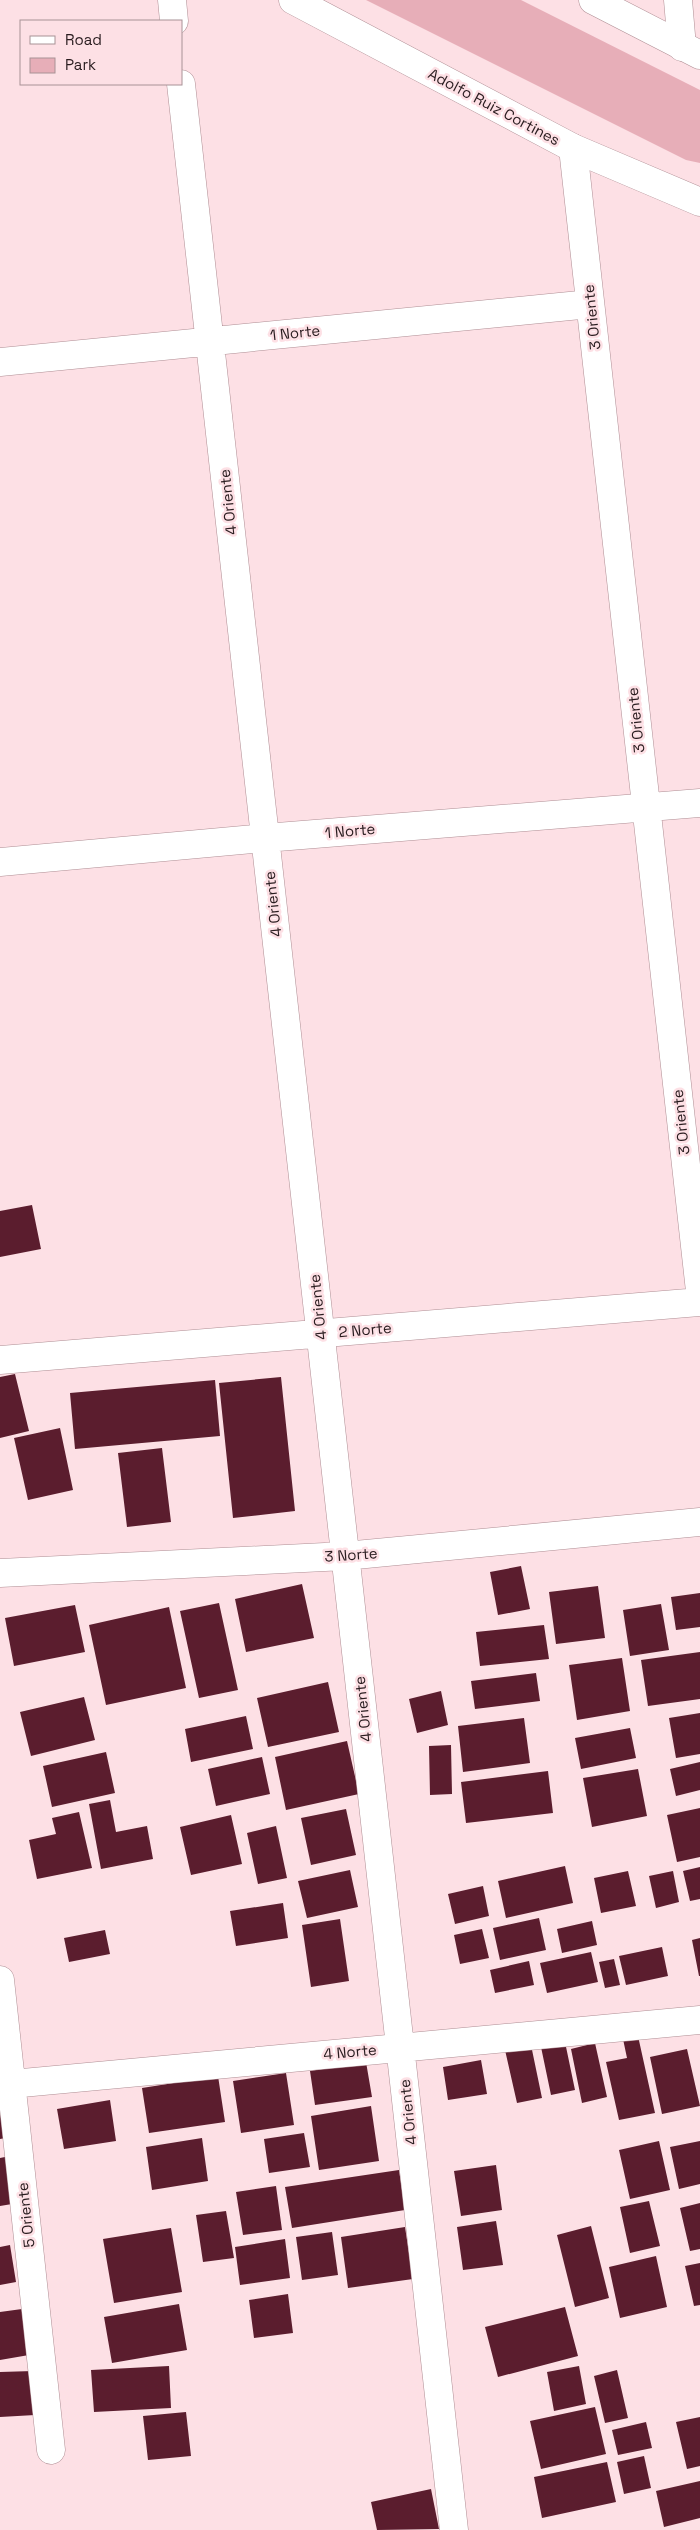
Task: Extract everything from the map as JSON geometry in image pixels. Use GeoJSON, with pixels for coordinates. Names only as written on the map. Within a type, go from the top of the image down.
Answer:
{"type":"FeatureCollection","features":[{"type":"Feature","properties":{"kind":"street"},"geometry":{"type":"LineString","coordinates":[[172,0],[174,20]]}},
{"type":"Feature","properties":{"kind":"street","name":"Adolfo Ruiz Cortines"},"geometry":{"type":"LineString","coordinates":[[293,0],[573,148],[700,202]]}},
{"type":"Feature","properties":{"kind":"street"},"geometry":{"type":"LineString","coordinates":[[593,0],[691,51]]}},
{"type":"Feature","properties":{"kind":"street"},"geometry":{"type":"LineString","coordinates":[[678,0],[691,51]]}},
{"type":"Feature","properties":{"kind":"street","name":"4 Oriente"},"geometry":{"type":"LineString","coordinates":[[181,85],[454,2530]]}},
{"type":"Feature","properties":{"kind":"street","name":"3 Oriente"},"geometry":{"type":"LineString","coordinates":[[573,148],[700,1290]]}},
{"type":"Feature","properties":{"kind":"street","name":"1 Norte"},"geometry":{"type":"LineString","coordinates":[[0,362],[590,304]]}},
{"type":"Feature","properties":{"kind":"street","name":"1 Norte"},"geometry":{"type":"LineString","coordinates":[[0,862],[266,838],[700,804]]}},
{"type":"Feature","properties":{"kind":"street","name":"2 Norte"},"geometry":{"type":"LineString","coordinates":[[0,1360],[700,1302]]}},
{"type":"Feature","properties":{"kind":"street","name":"3 Norte"},"geometry":{"type":"LineString","coordinates":[[0,1573],[346,1556],[700,1522]]}},
{"type":"Feature","properties":{"kind":"street","name":"5 Oriente"},"geometry":{"type":"LineString","coordinates":[[0,1980],[6,2084],[52,2450]]}},
{"type":"Feature","properties":{"kind":"street","name":"4 Norte"},"geometry":{"type":"LineString","coordinates":[[6,2084],[700,2020]]}},
{"type":"Feature","properties":{"kind":"green space"},"geometry":{"type":"Polygon","coordinates":[[[366,0],[521,0],[700,90],[700,163],[686,160],[366,0]]]}},
{"type":"Feature","properties":{"kind":"building"},"geometry":{"type":"Polygon","coordinates":[[[32,1205],[41,1249],[0,1257],[0,1211],[32,1205]]]}},
{"type":"Feature","properties":{"kind":"building"},"geometry":{"type":"Polygon","coordinates":[[[15,1374],[29,1431],[0,1438],[0,1377],[15,1374]]]}},
{"type":"Feature","properties":{"kind":"building"},"geometry":{"type":"Polygon","coordinates":[[[281,1377],[295,1511],[233,1518],[219,1383],[281,1377]]]}},
{"type":"Feature","properties":{"kind":"building"},"geometry":{"type":"Polygon","coordinates":[[[215,1380],[220,1436],[75,1449],[70,1393],[215,1380]]]}},
{"type":"Feature","properties":{"kind":"building"},"geometry":{"type":"Polygon","coordinates":[[[60,1428],[73,1490],[28,1500],[14,1438],[60,1428]]]}},
{"type":"Feature","properties":{"kind":"building"},"geometry":{"type":"Polygon","coordinates":[[[162,1448],[171,1522],[127,1527],[118,1453],[162,1448]]]}},
{"type":"Feature","properties":{"kind":"building"},"geometry":{"type":"Polygon","coordinates":[[[521,1566],[530,1609],[498,1615],[490,1572],[521,1566]]]}},
{"type":"Feature","properties":{"kind":"building"},"geometry":{"type":"Polygon","coordinates":[[[302,1584],[314,1638],[246,1652],[235,1599],[302,1584]]]}},
{"type":"Feature","properties":{"kind":"building"},"geometry":{"type":"Polygon","coordinates":[[[598,1586],[605,1638],[556,1644],[549,1592],[598,1586]]]}},
{"type":"Feature","properties":{"kind":"building"},"geometry":{"type":"Polygon","coordinates":[[[700,1593],[700,1627],[676,1630],[671,1597],[700,1593]]]}},
{"type":"Feature","properties":{"kind":"building"},"geometry":{"type":"Polygon","coordinates":[[[219,1603],[238,1690],[199,1698],[180,1611],[219,1603]]]}},
{"type":"Feature","properties":{"kind":"building"},"geometry":{"type":"Polygon","coordinates":[[[661,1604],[669,1650],[630,1656],[623,1610],[661,1604]]]}},
{"type":"Feature","properties":{"kind":"building"},"geometry":{"type":"Polygon","coordinates":[[[75,1605],[85,1652],[14,1666],[5,1618],[75,1605]]]}},
{"type":"Feature","properties":{"kind":"building"},"geometry":{"type":"Polygon","coordinates":[[[169,1607],[186,1688],[106,1705],[89,1625],[169,1607]]]}},
{"type":"Feature","properties":{"kind":"building"},"geometry":{"type":"Polygon","coordinates":[[[544,1625],[549,1659],[480,1666],[476,1632],[544,1625]]]}},
{"type":"Feature","properties":{"kind":"building"},"geometry":{"type":"Polygon","coordinates":[[[700,1652],[700,1699],[648,1706],[641,1660],[700,1652]]]}},
{"type":"Feature","properties":{"kind":"building"},"geometry":{"type":"Polygon","coordinates":[[[622,1658],[630,1711],[577,1720],[569,1665],[622,1658]]]}},
{"type":"Feature","properties":{"kind":"building"},"geometry":{"type":"Polygon","coordinates":[[[536,1673],[540,1701],[475,1709],[471,1681],[536,1673]]]}},
{"type":"Feature","properties":{"kind":"building"},"geometry":{"type":"Polygon","coordinates":[[[328,1682],[339,1732],[268,1747],[257,1698],[328,1682]]]}},
{"type":"Feature","properties":{"kind":"building"},"geometry":{"type":"Polygon","coordinates":[[[441,1691],[448,1725],[417,1733],[409,1699],[441,1691]]]}},
{"type":"Feature","properties":{"kind":"building"},"geometry":{"type":"Polygon","coordinates":[[[84,1697],[95,1740],[31,1756],[20,1712],[84,1697]]]}},
{"type":"Feature","properties":{"kind":"building"},"geometry":{"type":"Polygon","coordinates":[[[700,1713],[700,1754],[676,1758],[669,1718],[700,1713]]]}},
{"type":"Feature","properties":{"kind":"building"},"geometry":{"type":"Polygon","coordinates":[[[246,1716],[253,1749],[191,1762],[185,1729],[246,1716]]]}},
{"type":"Feature","properties":{"kind":"building"},"geometry":{"type":"Polygon","coordinates":[[[524,1718],[530,1763],[463,1772],[458,1726],[524,1718]]]}},
{"type":"Feature","properties":{"kind":"building"},"geometry":{"type":"Polygon","coordinates":[[[630,1728],[636,1758],[581,1769],[575,1738],[630,1728]]]}},
{"type":"Feature","properties":{"kind":"building"},"geometry":{"type":"Polygon","coordinates":[[[347,1741],[359,1794],[286,1810],[275,1757],[347,1741]]]}},
{"type":"Feature","properties":{"kind":"building"},"geometry":{"type":"Polygon","coordinates":[[[451,1745],[452,1794],[430,1795],[429,1746],[451,1745]]]}},
{"type":"Feature","properties":{"kind":"building"},"geometry":{"type":"Polygon","coordinates":[[[106,1752],[115,1793],[52,1807],[43,1766],[106,1752]]]}},
{"type":"Feature","properties":{"kind":"building"},"geometry":{"type":"Polygon","coordinates":[[[262,1757],[270,1794],[216,1806],[208,1769],[262,1757]]]}},
{"type":"Feature","properties":{"kind":"building"},"geometry":{"type":"Polygon","coordinates":[[[700,1762],[700,1790],[676,1796],[670,1769],[700,1762]]]}},
{"type":"Feature","properties":{"kind":"building"},"geometry":{"type":"Polygon","coordinates":[[[638,1769],[647,1816],[592,1827],[583,1778],[638,1769]]]}},
{"type":"Feature","properties":{"kind":"building"},"geometry":{"type":"Polygon","coordinates":[[[548,1771],[553,1813],[466,1823],[461,1782],[548,1771]]]}},
{"type":"Feature","properties":{"kind":"building"},"geometry":{"type":"Polygon","coordinates":[[[110,1800],[116,1832],[147,1826],[153,1859],[101,1869],[89,1804],[110,1800]]]}},
{"type":"Feature","properties":{"kind":"building"},"geometry":{"type":"Polygon","coordinates":[[[700,1808],[700,1857],[677,1862],[667,1815],[700,1808]]]}},
{"type":"Feature","properties":{"kind":"building"},"geometry":{"type":"Polygon","coordinates":[[[346,1809],[356,1855],[311,1865],[301,1818],[346,1809]]]}},
{"type":"Feature","properties":{"kind":"building"},"geometry":{"type":"Polygon","coordinates":[[[79,1812],[92,1868],[37,1879],[29,1840],[56,1834],[52,1818],[79,1812]]]}},
{"type":"Feature","properties":{"kind":"building"},"geometry":{"type":"Polygon","coordinates":[[[231,1815],[242,1864],[191,1875],[180,1827],[231,1815]]]}},
{"type":"Feature","properties":{"kind":"building"},"geometry":{"type":"Polygon","coordinates":[[[276,1826],[287,1878],[258,1884],[247,1833],[276,1826]]]}},
{"type":"Feature","properties":{"kind":"building"},"geometry":{"type":"Polygon","coordinates":[[[565,1866],[573,1903],[506,1918],[498,1881],[565,1866]]]}},
{"type":"Feature","properties":{"kind":"building"},"geometry":{"type":"Polygon","coordinates":[[[700,1867],[700,1899],[690,1901],[683,1871],[700,1867]]]}},
{"type":"Feature","properties":{"kind":"building"},"geometry":{"type":"Polygon","coordinates":[[[350,1870],[358,1907],[307,1918],[298,1881],[350,1870]]]}},
{"type":"Feature","properties":{"kind":"building"},"geometry":{"type":"Polygon","coordinates":[[[628,1871],[636,1906],[601,1913],[594,1878],[628,1871]]]}},
{"type":"Feature","properties":{"kind":"building"},"geometry":{"type":"Polygon","coordinates":[[[673,1871],[679,1902],[656,1908],[649,1876],[673,1871]]]}},
{"type":"Feature","properties":{"kind":"building"},"geometry":{"type":"Polygon","coordinates":[[[483,1886],[489,1916],[455,1924],[448,1894],[483,1886]]]}},
{"type":"Feature","properties":{"kind":"building"},"geometry":{"type":"Polygon","coordinates":[[[283,1903],[288,1938],[236,1946],[230,1911],[283,1903]]]}},
{"type":"Feature","properties":{"kind":"building"},"geometry":{"type":"Polygon","coordinates":[[[539,1918],[546,1950],[500,1960],[493,1928],[539,1918]]]}},
{"type":"Feature","properties":{"kind":"building"},"geometry":{"type":"Polygon","coordinates":[[[340,1919],[349,1981],[311,1987],[302,1925],[340,1919]]]}},
{"type":"Feature","properties":{"kind":"building"},"geometry":{"type":"Polygon","coordinates":[[[592,1921],[597,1945],[562,1953],[557,1929],[592,1921]]]}},
{"type":"Feature","properties":{"kind":"building"},"geometry":{"type":"Polygon","coordinates":[[[482,1929],[489,1958],[460,1964],[454,1935],[482,1929]]]}},
{"type":"Feature","properties":{"kind":"building"},"geometry":{"type":"Polygon","coordinates":[[[105,1930],[110,1954],[69,1962],[64,1938],[105,1930]]]}},
{"type":"Feature","properties":{"kind":"building"},"geometry":{"type":"Polygon","coordinates":[[[700,1938],[700,1976],[699,1976],[692,1940],[700,1938]]]}},
{"type":"Feature","properties":{"kind":"building"},"geometry":{"type":"Polygon","coordinates":[[[662,1947],[668,1976],[626,1985],[619,1956],[662,1947]]]}},
{"type":"Feature","properties":{"kind":"building"},"geometry":{"type":"Polygon","coordinates":[[[591,1952],[598,1982],[547,1993],[540,1963],[591,1952]]]}},
{"type":"Feature","properties":{"kind":"building"},"geometry":{"type":"Polygon","coordinates":[[[614,1959],[620,1985],[605,1988],[599,1962],[614,1959]]]}},
{"type":"Feature","properties":{"kind":"building"},"geometry":{"type":"Polygon","coordinates":[[[529,1961],[534,1985],[495,1993],[490,1970],[529,1961]]]}},
{"type":"Feature","properties":{"kind":"building"},"geometry":{"type":"Polygon","coordinates":[[[638,2036],[655,2113],[619,2120],[606,2062],[627,2058],[623,2039],[638,2036]]]}},
{"type":"Feature","properties":{"kind":"building"},"geometry":{"type":"Polygon","coordinates":[[[565,2042],[575,2090],[551,2095],[541,2047],[565,2042]]]}},
{"type":"Feature","properties":{"kind":"building"},"geometry":{"type":"Polygon","coordinates":[[[595,2043],[607,2097],[582,2103],[571,2049],[595,2043]]]}},
{"type":"Feature","properties":{"kind":"building"},"geometry":{"type":"Polygon","coordinates":[[[531,2045],[542,2098],[517,2103],[505,2050],[531,2045]]]}},
{"type":"Feature","properties":{"kind":"building"},"geometry":{"type":"Polygon","coordinates":[[[687,2049],[700,2106],[662,2114],[650,2057],[687,2049]]]}},
{"type":"Feature","properties":{"kind":"building"},"geometry":{"type":"Polygon","coordinates":[[[481,2060],[487,2094],[448,2100],[443,2067],[481,2060]]]}},
{"type":"Feature","properties":{"kind":"building"},"geometry":{"type":"Polygon","coordinates":[[[366,2062],[372,2097],[315,2105],[310,2071],[366,2062]]]}},
{"type":"Feature","properties":{"kind":"building"},"geometry":{"type":"Polygon","coordinates":[[[286,2073],[294,2125],[241,2133],[233,2081],[286,2073]]]}},
{"type":"Feature","properties":{"kind":"building"},"geometry":{"type":"Polygon","coordinates":[[[218,2076],[225,2122],[149,2133],[142,2088],[218,2076]]]}},
{"type":"Feature","properties":{"kind":"building"},"geometry":{"type":"Polygon","coordinates":[[[0,2098],[11,2137],[0,2139],[0,2098]]]}},
{"type":"Feature","properties":{"kind":"building"},"geometry":{"type":"Polygon","coordinates":[[[110,2100],[116,2141],[64,2149],[57,2109],[110,2100]]]}},
{"type":"Feature","properties":{"kind":"building"},"geometry":{"type":"Polygon","coordinates":[[[371,2106],[379,2161],[319,2170],[311,2116],[371,2106]]]}},
{"type":"Feature","properties":{"kind":"building"},"geometry":{"type":"Polygon","coordinates":[[[304,2133],[310,2167],[269,2173],[264,2139],[304,2133]]]}},
{"type":"Feature","properties":{"kind":"building"},"geometry":{"type":"Polygon","coordinates":[[[202,2138],[208,2181],[152,2190],[146,2147],[202,2138]]]}},
{"type":"Feature","properties":{"kind":"building"},"geometry":{"type":"Polygon","coordinates":[[[659,2141],[670,2190],[630,2199],[619,2150],[659,2141]]]}},
{"type":"Feature","properties":{"kind":"building"},"geometry":{"type":"Polygon","coordinates":[[[700,2141],[700,2184],[679,2189],[670,2147],[700,2141]]]}},
{"type":"Feature","properties":{"kind":"building"},"geometry":{"type":"Polygon","coordinates":[[[10,2156],[18,2203],[0,2206],[0,2158],[10,2156]]]}},
{"type":"Feature","properties":{"kind":"building"},"geometry":{"type":"Polygon","coordinates":[[[496,2165],[502,2210],[461,2216],[454,2171],[496,2165]]]}},
{"type":"Feature","properties":{"kind":"building"},"geometry":{"type":"Polygon","coordinates":[[[399,2170],[405,2210],[292,2228],[285,2187],[399,2170]]]}},
{"type":"Feature","properties":{"kind":"building"},"geometry":{"type":"Polygon","coordinates":[[[276,2186],[282,2230],[243,2235],[236,2192],[276,2186]]]}},
{"type":"Feature","properties":{"kind":"building"},"geometry":{"type":"Polygon","coordinates":[[[649,2201],[660,2246],[630,2253],[620,2207],[649,2201]]]}},
{"type":"Feature","properties":{"kind":"building"},"geometry":{"type":"Polygon","coordinates":[[[700,2203],[700,2249],[690,2251],[680,2208],[700,2203]]]}},
{"type":"Feature","properties":{"kind":"building"},"geometry":{"type":"Polygon","coordinates":[[[226,2211],[234,2258],[203,2262],[196,2215],[226,2211]]]}},
{"type":"Feature","properties":{"kind":"building"},"geometry":{"type":"Polygon","coordinates":[[[496,2221],[503,2265],[463,2270],[457,2227],[496,2221]]]}},
{"type":"Feature","properties":{"kind":"building"},"geometry":{"type":"Polygon","coordinates":[[[591,2226],[609,2298],[575,2307],[557,2235],[591,2226]]]}},
{"type":"Feature","properties":{"kind":"building"},"geometry":{"type":"Polygon","coordinates":[[[405,2227],[413,2279],[348,2288],[341,2237],[405,2227]]]}},
{"type":"Feature","properties":{"kind":"building"},"geometry":{"type":"Polygon","coordinates":[[[171,2228],[182,2292],[114,2303],[103,2239],[171,2228]]]}},
{"type":"Feature","properties":{"kind":"building"},"geometry":{"type":"Polygon","coordinates":[[[332,2232],[338,2275],[302,2280],[296,2237],[332,2232]]]}},
{"type":"Feature","properties":{"kind":"building"},"geometry":{"type":"Polygon","coordinates":[[[285,2239],[290,2278],[240,2285],[235,2247],[285,2239]]]}},
{"type":"Feature","properties":{"kind":"building"},"geometry":{"type":"Polygon","coordinates":[[[10,2245],[16,2282],[0,2285],[0,2247],[10,2245]]]}},
{"type":"Feature","properties":{"kind":"building"},"geometry":{"type":"Polygon","coordinates":[[[656,2256],[667,2307],[620,2318],[609,2267],[656,2256]]]}},
{"type":"Feature","properties":{"kind":"building"},"geometry":{"type":"Polygon","coordinates":[[[700,2263],[700,2305],[694,2306],[685,2266],[700,2263]]]}},
{"type":"Feature","properties":{"kind":"building"},"geometry":{"type":"Polygon","coordinates":[[[288,2294],[293,2333],[254,2338],[249,2300],[288,2294]]]}},
{"type":"Feature","properties":{"kind":"building"},"geometry":{"type":"Polygon","coordinates":[[[179,2304],[187,2350],[112,2363],[104,2317],[179,2304]]]}},
{"type":"Feature","properties":{"kind":"building"},"geometry":{"type":"Polygon","coordinates":[[[565,2307],[578,2356],[498,2377],[485,2327],[565,2307]]]}},
{"type":"Feature","properties":{"kind":"building"},"geometry":{"type":"Polygon","coordinates":[[[22,2309],[29,2355],[0,2360],[0,2312],[22,2309]]]}},
{"type":"Feature","properties":{"kind":"building"},"geometry":{"type":"Polygon","coordinates":[[[169,2366],[171,2408],[94,2412],[91,2370],[169,2366]]]}},
{"type":"Feature","properties":{"kind":"building"},"geometry":{"type":"Polygon","coordinates":[[[579,2366],[586,2404],[554,2411],[547,2372],[579,2366]]]}},
{"type":"Feature","properties":{"kind":"building"},"geometry":{"type":"Polygon","coordinates":[[[617,2370],[628,2418],[605,2423],[594,2376],[617,2370]]]}},
{"type":"Feature","properties":{"kind":"building"},"geometry":{"type":"Polygon","coordinates":[[[33,2371],[35,2415],[0,2417],[0,2372],[33,2371]]]}},
{"type":"Feature","properties":{"kind":"building"},"geometry":{"type":"Polygon","coordinates":[[[595,2407],[606,2454],[541,2469],[530,2421],[595,2407]]]}},
{"type":"Feature","properties":{"kind":"building"},"geometry":{"type":"Polygon","coordinates":[[[186,2412],[191,2456],[148,2460],[143,2416],[186,2412]]]}},
{"type":"Feature","properties":{"kind":"building"},"geometry":{"type":"Polygon","coordinates":[[[700,2417],[700,2466],[687,2469],[676,2422],[700,2417]]]}},
{"type":"Feature","properties":{"kind":"building"},"geometry":{"type":"Polygon","coordinates":[[[646,2422],[652,2448],[618,2455],[612,2430],[646,2422]]]}},
{"type":"Feature","properties":{"kind":"building"},"geometry":{"type":"Polygon","coordinates":[[[644,2456],[651,2488],[624,2494],[617,2462],[644,2456]]]}},
{"type":"Feature","properties":{"kind":"building"},"geometry":{"type":"Polygon","coordinates":[[[607,2462],[616,2502],[542,2518],[534,2477],[607,2462]]]}},
{"type":"Feature","properties":{"kind":"building"},"geometry":{"type":"Polygon","coordinates":[[[700,2481],[700,2518],[664,2527],[656,2491],[700,2481]]]}},
{"type":"Feature","properties":{"kind":"building"},"geometry":{"type":"Polygon","coordinates":[[[431,2489],[439,2529],[377,2530],[371,2502],[431,2489]]]}}]}
